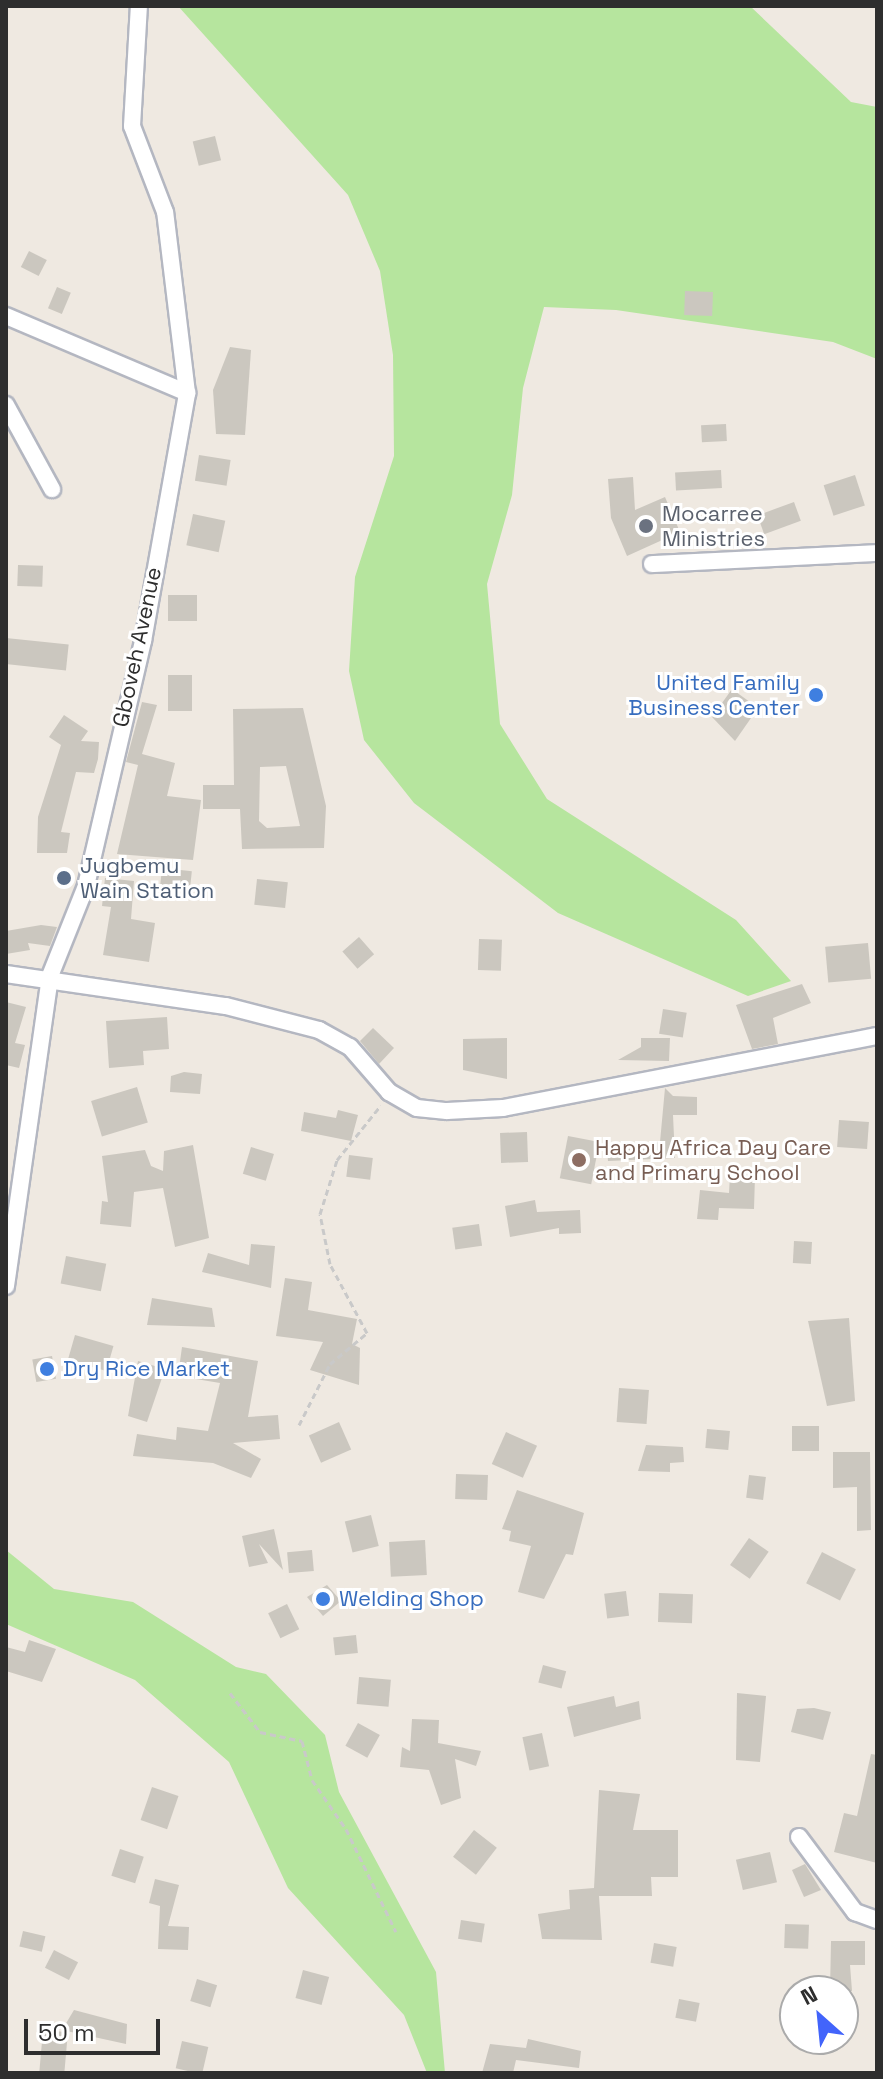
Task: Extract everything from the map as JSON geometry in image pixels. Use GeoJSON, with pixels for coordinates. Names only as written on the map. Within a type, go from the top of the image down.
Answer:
{"type":"FeatureCollection","features":[{"type":"Feature","properties":{"kind":"street","name":"Gboveh Avenue"},"geometry":{"type":"LineString","coordinates":[[6,1286],[50,976],[86,886],[143,641],[187,393],[165,212],[132,126],[139,6]]}},
{"type":"Feature","properties":{"kind":"street"},"geometry":{"type":"LineString","coordinates":[[6,316],[187,393]]}},
{"type":"Feature","properties":{"kind":"street"},"geometry":{"type":"LineString","coordinates":[[6,405],[52,489]]}},
{"type":"Feature","properties":{"kind":"street"},"geometry":{"type":"LineString","coordinates":[[652,564],[877,553]]}},
{"type":"Feature","properties":{"kind":"street"},"geometry":{"type":"LineString","coordinates":[[6,974],[50,976],[319,1030],[350,1047],[389,1092],[417,1108],[503,1108],[877,1036]]}},
{"type":"Feature","properties":{"kind":"street"},"geometry":{"type":"LineString","coordinates":[[799,1837],[855,1912],[877,1920]]}},
{"type":"Feature","properties":{"kind":"path"},"geometry":{"type":"LineString","coordinates":[[299,1425],[330,1364],[367,1333],[330,1264],[320,1214],[337,1160],[389,1092]]}},
{"type":"Feature","properties":{"kind":"path"},"geometry":{"type":"LineString","coordinates":[[230,1693],[260,1732],[302,1741],[312,1780],[346,1829],[396,1932]]}},
{"type":"Feature","properties":{"kind":"green space"},"geometry":{"type":"Polygon","coordinates":[[[178,6],[750,6],[851,102],[877,107],[877,359],[833,342],[616,310],[544,307],[523,388],[512,495],[487,584],[500,724],[547,799],[736,920],[791,981],[748,996],[558,913],[414,803],[364,740],[349,671],[355,577],[394,456],[393,355],[380,271],[348,195],[178,6]]]}},
{"type":"Feature","properties":{"kind":"green space"},"geometry":{"type":"Polygon","coordinates":[[[6,1550],[54,1589],[133,1602],[236,1667],[266,1674],[325,1735],[339,1792],[436,1972],[445,2073],[427,2073],[404,2015],[288,1888],[229,1762],[135,1680],[6,1624],[6,1550]]]}},
{"type":"Feature","properties":{"kind":"building"},"geometry":{"type":"Polygon","coordinates":[[[215,136],[221,160],[199,166],[193,142],[215,136]]]}},
{"type":"Feature","properties":{"kind":"building"},"geometry":{"type":"Polygon","coordinates":[[[29,251],[47,260],[39,276],[21,267],[29,251]]]}},
{"type":"Feature","properties":{"kind":"building"},"geometry":{"type":"Polygon","coordinates":[[[57,287],[71,293],[62,314],[48,308],[57,287]]]}},
{"type":"Feature","properties":{"kind":"building"},"geometry":{"type":"Polygon","coordinates":[[[685,291],[713,292],[712,316],[684,315],[685,291]]]}},
{"type":"Feature","properties":{"kind":"building"},"geometry":{"type":"Polygon","coordinates":[[[230,347],[251,350],[245,435],[216,434],[213,390],[230,347]]]}},
{"type":"Feature","properties":{"kind":"building"},"geometry":{"type":"Polygon","coordinates":[[[726,424],[727,441],[702,442],[701,425],[726,424]]]}},
{"type":"Feature","properties":{"kind":"building"},"geometry":{"type":"Polygon","coordinates":[[[199,455],[231,460],[227,486],[195,481],[199,455]]]}},
{"type":"Feature","properties":{"kind":"building"},"geometry":{"type":"Polygon","coordinates":[[[721,470],[722,488],[676,490],[675,472],[721,470]]]}},
{"type":"Feature","properties":{"kind":"building"},"geometry":{"type":"Polygon","coordinates":[[[855,475],[865,505],[834,516],[824,485],[855,475]]]}},
{"type":"Feature","properties":{"kind":"building","name":"Mocarree Ministries"},"geometry":{"type":"Polygon","coordinates":[[[633,477],[635,510],[665,497],[680,532],[627,556],[611,518],[608,479],[633,477]]]}},
{"type":"Feature","properties":{"kind":"building"},"geometry":{"type":"Polygon","coordinates":[[[794,502],[801,521],[764,534],[757,515],[794,502]]]}},
{"type":"Feature","properties":{"kind":"building"},"geometry":{"type":"Polygon","coordinates":[[[193,514],[225,521],[219,552],[186,545],[193,514]]]}},
{"type":"Feature","properties":{"kind":"building"},"geometry":{"type":"Polygon","coordinates":[[[18,565],[43,566],[42,587],[17,586],[18,565]]]}},
{"type":"Feature","properties":{"kind":"building"},"geometry":{"type":"Polygon","coordinates":[[[168,595],[197,595],[197,621],[168,621],[168,595]]]}},
{"type":"Feature","properties":{"kind":"building"},"geometry":{"type":"Polygon","coordinates":[[[6,638],[69,645],[66,670],[6,664],[6,638]]]}},
{"type":"Feature","properties":{"kind":"building"},"geometry":{"type":"Polygon","coordinates":[[[168,675],[192,675],[192,711],[168,711],[168,675]]]}},
{"type":"Feature","properties":{"kind":"building"},"geometry":{"type":"Polygon","coordinates":[[[732,689],[758,708],[735,741],[712,717],[732,689]]]}},
{"type":"Feature","properties":{"kind":"building"},"geometry":{"type":"Polygon","coordinates":[[[142,702],[157,705],[142,754],[175,763],[167,796],[201,800],[193,860],[117,854],[138,765],[126,762],[142,702]]]}},
{"type":"Feature","properties":{"kind":"building"},"geometry":{"type":"Polygon","coordinates":[[[303,708],[326,806],[324,848],[242,849],[240,809],[203,809],[203,785],[234,785],[233,709],[303,708]],[[286,766],[260,767],[259,821],[267,828],[300,826],[286,766]]]}},
{"type":"Feature","properties":{"kind":"building"},"geometry":{"type":"Polygon","coordinates":[[[64,715],[88,731],[81,741],[99,742],[98,759],[94,773],[76,772],[61,832],[70,833],[67,853],[37,853],[38,817],[61,745],[49,737],[64,715]]]}},
{"type":"Feature","properties":{"kind":"building"},"geometry":{"type":"Polygon","coordinates":[[[162,868],[192,871],[190,891],[160,888],[162,868]]]}},
{"type":"Feature","properties":{"kind":"building"},"geometry":{"type":"Polygon","coordinates":[[[105,878],[134,881],[131,919],[155,923],[149,962],[103,955],[111,907],[102,906],[105,878]]]}},
{"type":"Feature","properties":{"kind":"building"},"geometry":{"type":"Polygon","coordinates":[[[257,879],[288,882],[285,908],[254,905],[257,879]]]}},
{"type":"Feature","properties":{"kind":"building"},"geometry":{"type":"Polygon","coordinates":[[[41,925],[57,927],[50,946],[28,943],[30,950],[6,954],[6,931],[41,925]]]}},
{"type":"Feature","properties":{"kind":"building"},"geometry":{"type":"Polygon","coordinates":[[[359,937],[374,954],[357,969],[342,951],[359,937]]]}},
{"type":"Feature","properties":{"kind":"building"},"geometry":{"type":"Polygon","coordinates":[[[479,939],[502,940],[501,971],[478,970],[479,939]]]}},
{"type":"Feature","properties":{"kind":"building"},"geometry":{"type":"Polygon","coordinates":[[[868,943],[871,979],[828,983],[825,947],[868,943]]]}},
{"type":"Feature","properties":{"kind":"building"},"geometry":{"type":"Polygon","coordinates":[[[802,984],[811,1003],[773,1018],[778,1044],[752,1049],[736,1005],[802,984]]]}},
{"type":"Feature","properties":{"kind":"building"},"geometry":{"type":"Polygon","coordinates":[[[6,1002],[26,1007],[15,1043],[25,1045],[19,1068],[6,1065],[6,1002]]]}},
{"type":"Feature","properties":{"kind":"building"},"geometry":{"type":"Polygon","coordinates":[[[663,1009],[687,1013],[683,1037],[659,1034],[663,1009]]]}},
{"type":"Feature","properties":{"kind":"building"},"geometry":{"type":"Polygon","coordinates":[[[167,1017],[169,1049],[143,1051],[144,1065],[109,1068],[106,1021],[167,1017]]]}},
{"type":"Feature","properties":{"kind":"building"},"geometry":{"type":"Polygon","coordinates":[[[373,1028],[394,1048],[379,1064],[360,1041],[373,1028]]]}},
{"type":"Feature","properties":{"kind":"building"},"geometry":{"type":"Polygon","coordinates":[[[507,1038],[507,1079],[463,1070],[463,1039],[507,1038]]]}},
{"type":"Feature","properties":{"kind":"building"},"geometry":{"type":"Polygon","coordinates":[[[641,1038],[670,1038],[669,1061],[618,1060],[641,1047],[641,1038]]]}},
{"type":"Feature","properties":{"kind":"building"},"geometry":{"type":"Polygon","coordinates":[[[184,1072],[202,1074],[200,1094],[170,1092],[171,1076],[184,1072]]]}},
{"type":"Feature","properties":{"kind":"building"},"geometry":{"type":"Polygon","coordinates":[[[137,1087],[148,1122],[102,1136],[91,1101],[137,1087]]]}},
{"type":"Feature","properties":{"kind":"building"},"geometry":{"type":"Polygon","coordinates":[[[665,1088],[673,1096],[697,1097],[697,1115],[673,1115],[675,1158],[608,1161],[607,1149],[660,1142],[665,1088]]]}},
{"type":"Feature","properties":{"kind":"building"},"geometry":{"type":"Polygon","coordinates":[[[338,1110],[358,1115],[351,1141],[301,1131],[304,1112],[336,1118],[338,1110]]]}},
{"type":"Feature","properties":{"kind":"building"},"geometry":{"type":"Polygon","coordinates":[[[839,1120],[869,1122],[867,1149],[837,1147],[839,1120]]]}},
{"type":"Feature","properties":{"kind":"building"},"geometry":{"type":"Polygon","coordinates":[[[527,1132],[528,1162],[501,1163],[500,1133],[527,1132]]]}},
{"type":"Feature","properties":{"kind":"building","name":"Happy Africa Day Care and Primary School"},"geometry":{"type":"Polygon","coordinates":[[[568,1136],[599,1142],[591,1184],[560,1178],[568,1136]]]}},
{"type":"Feature","properties":{"kind":"building"},"geometry":{"type":"Polygon","coordinates":[[[193,1145],[209,1238],[175,1247],[163,1188],[134,1192],[131,1227],[100,1224],[102,1201],[108,1202],[102,1156],[145,1150],[151,1166],[163,1171],[164,1151],[193,1145]]]}},
{"type":"Feature","properties":{"kind":"building"},"geometry":{"type":"Polygon","coordinates":[[[251,1147],[274,1154],[266,1181],[243,1174],[251,1147]]]}},
{"type":"Feature","properties":{"kind":"building"},"geometry":{"type":"Polygon","coordinates":[[[349,1155],[373,1158],[370,1180],[346,1177],[349,1155]]]}},
{"type":"Feature","properties":{"kind":"building"},"geometry":{"type":"Polygon","coordinates":[[[730,1175],[755,1176],[754,1209],[719,1208],[718,1220],[697,1219],[700,1190],[729,1193],[730,1175]]]}},
{"type":"Feature","properties":{"kind":"building"},"geometry":{"type":"Polygon","coordinates":[[[535,1200],[537,1212],[580,1210],[581,1233],[559,1234],[559,1228],[510,1237],[505,1206],[535,1200]]]}},
{"type":"Feature","properties":{"kind":"building"},"geometry":{"type":"Polygon","coordinates":[[[479,1224],[482,1246],[455,1250],[452,1228],[479,1224]]]}},
{"type":"Feature","properties":{"kind":"building"},"geometry":{"type":"Polygon","coordinates":[[[794,1241],[812,1242],[811,1264],[793,1263],[794,1241]]]}},
{"type":"Feature","properties":{"kind":"building"},"geometry":{"type":"Polygon","coordinates":[[[251,1244],[275,1246],[271,1288],[202,1272],[208,1253],[249,1265],[251,1244]]]}},
{"type":"Feature","properties":{"kind":"building"},"geometry":{"type":"Polygon","coordinates":[[[66,1256],[106,1264],[101,1291],[61,1283],[66,1256]]]}},
{"type":"Feature","properties":{"kind":"building"},"geometry":{"type":"Polygon","coordinates":[[[285,1278],[312,1282],[308,1310],[357,1319],[352,1344],[360,1348],[359,1385],[310,1370],[323,1342],[276,1336],[285,1278]]]}},
{"type":"Feature","properties":{"kind":"building"},"geometry":{"type":"Polygon","coordinates":[[[152,1298],[212,1308],[215,1327],[147,1325],[152,1298]]]}},
{"type":"Feature","properties":{"kind":"building"},"geometry":{"type":"Polygon","coordinates":[[[849,1318],[855,1401],[827,1406],[808,1321],[849,1318]]]}},
{"type":"Feature","properties":{"kind":"building"},"geometry":{"type":"Polygon","coordinates":[[[75,1335],[113,1346],[106,1371],[68,1360],[75,1335]]]}},
{"type":"Feature","properties":{"kind":"building"},"geometry":{"type":"Polygon","coordinates":[[[182,1347],[258,1361],[248,1417],[278,1415],[280,1439],[233,1443],[261,1459],[251,1478],[213,1463],[133,1456],[137,1434],[176,1440],[177,1427],[208,1431],[220,1383],[178,1376],[182,1347]]]}},
{"type":"Feature","properties":{"kind":"building"},"geometry":{"type":"Polygon","coordinates":[[[52,1356],[56,1379],[36,1382],[32,1359],[52,1356]]]}},
{"type":"Feature","properties":{"kind":"building"},"geometry":{"type":"Polygon","coordinates":[[[138,1361],[165,1369],[147,1422],[128,1416],[138,1361]]]}},
{"type":"Feature","properties":{"kind":"building"},"geometry":{"type":"Polygon","coordinates":[[[619,1388],[649,1390],[647,1424],[617,1422],[619,1388]]]}},
{"type":"Feature","properties":{"kind":"building"},"geometry":{"type":"Polygon","coordinates":[[[339,1422],[351,1449],[321,1463],[309,1435],[339,1422]]]}},
{"type":"Feature","properties":{"kind":"building"},"geometry":{"type":"Polygon","coordinates":[[[792,1426],[819,1426],[819,1451],[792,1451],[792,1426]]]}},
{"type":"Feature","properties":{"kind":"building"},"geometry":{"type":"Polygon","coordinates":[[[707,1429],[730,1431],[728,1450],[705,1448],[707,1429]]]}},
{"type":"Feature","properties":{"kind":"building"},"geometry":{"type":"Polygon","coordinates":[[[506,1432],[537,1446],[523,1478],[492,1464],[506,1432]]]}},
{"type":"Feature","properties":{"kind":"building"},"geometry":{"type":"Polygon","coordinates":[[[646,1445],[683,1447],[684,1462],[670,1463],[670,1472],[638,1471],[646,1445]]]}},
{"type":"Feature","properties":{"kind":"building"},"geometry":{"type":"Polygon","coordinates":[[[833,1452],[870,1452],[871,1530],[857,1531],[857,1487],[833,1488],[833,1452]]]}},
{"type":"Feature","properties":{"kind":"building"},"geometry":{"type":"Polygon","coordinates":[[[456,1474],[488,1475],[487,1500],[455,1499],[456,1474]]]}},
{"type":"Feature","properties":{"kind":"building"},"geometry":{"type":"Polygon","coordinates":[[[749,1475],[766,1477],[763,1500],[746,1498],[749,1475]]]}},
{"type":"Feature","properties":{"kind":"building"},"geometry":{"type":"Polygon","coordinates":[[[517,1490],[584,1513],[573,1555],[566,1554],[544,1599],[518,1592],[531,1546],[509,1541],[511,1531],[502,1529],[517,1490]]]}},
{"type":"Feature","properties":{"kind":"building"},"geometry":{"type":"Polygon","coordinates":[[[371,1515],[379,1546],[353,1553],[345,1522],[371,1515]]]}},
{"type":"Feature","properties":{"kind":"building"},"geometry":{"type":"Polygon","coordinates":[[[274,1529],[283,1570],[259,1544],[268,1563],[249,1567],[242,1536],[274,1529]]]}},
{"type":"Feature","properties":{"kind":"building"},"geometry":{"type":"Polygon","coordinates":[[[749,1538],[769,1552],[750,1579],[730,1565],[749,1538]]]}},
{"type":"Feature","properties":{"kind":"building"},"geometry":{"type":"Polygon","coordinates":[[[425,1540],[427,1575],[391,1577],[389,1542],[425,1540]]]}},
{"type":"Feature","properties":{"kind":"building"},"geometry":{"type":"Polygon","coordinates":[[[312,1550],[314,1571],[289,1573],[287,1552],[312,1550]]]}},
{"type":"Feature","properties":{"kind":"building"},"geometry":{"type":"Polygon","coordinates":[[[822,1552],[856,1569],[840,1600],[806,1583],[822,1552]]]}},
{"type":"Feature","properties":{"kind":"building"},"geometry":{"type":"Polygon","coordinates":[[[327,1585],[341,1601],[323,1616],[307,1597],[327,1585]]]}},
{"type":"Feature","properties":{"kind":"building"},"geometry":{"type":"Polygon","coordinates":[[[626,1591],[629,1616],[607,1618],[604,1594],[626,1591]]]}},
{"type":"Feature","properties":{"kind":"building"},"geometry":{"type":"Polygon","coordinates":[[[659,1593],[693,1594],[692,1623],[658,1622],[659,1593]]]}},
{"type":"Feature","properties":{"kind":"building"},"geometry":{"type":"Polygon","coordinates":[[[287,1604],[299,1629],[280,1638],[268,1613],[287,1604]]]}},
{"type":"Feature","properties":{"kind":"building"},"geometry":{"type":"Polygon","coordinates":[[[356,1635],[358,1653],[335,1655],[333,1637],[356,1635]]]}},
{"type":"Feature","properties":{"kind":"building"},"geometry":{"type":"Polygon","coordinates":[[[29,1640],[56,1649],[42,1682],[6,1671],[6,1647],[25,1652],[29,1640]]]}},
{"type":"Feature","properties":{"kind":"building"},"geometry":{"type":"Polygon","coordinates":[[[543,1665],[566,1671],[562,1689],[538,1682],[543,1665]]]}},
{"type":"Feature","properties":{"kind":"building"},"geometry":{"type":"Polygon","coordinates":[[[359,1677],[391,1680],[389,1707],[357,1704],[359,1677]]]}},
{"type":"Feature","properties":{"kind":"building"},"geometry":{"type":"Polygon","coordinates":[[[737,1693],[766,1696],[760,1762],[736,1760],[737,1693]]]}},
{"type":"Feature","properties":{"kind":"building"},"geometry":{"type":"Polygon","coordinates":[[[614,1696],[616,1707],[639,1701],[641,1719],[574,1737],[567,1707],[614,1696]]]}},
{"type":"Feature","properties":{"kind":"building"},"geometry":{"type":"Polygon","coordinates":[[[814,1708],[831,1712],[823,1740],[791,1732],[797,1709],[814,1708]]]}},
{"type":"Feature","properties":{"kind":"building"},"geometry":{"type":"Polygon","coordinates":[[[412,1719],[439,1720],[438,1743],[481,1751],[476,1766],[455,1759],[461,1798],[441,1805],[429,1770],[400,1767],[402,1747],[410,1751],[412,1719]]]}},
{"type":"Feature","properties":{"kind":"building"},"geometry":{"type":"Polygon","coordinates":[[[358,1723],[380,1735],[367,1758],[345,1746],[358,1723]]]}},
{"type":"Feature","properties":{"kind":"building"},"geometry":{"type":"Polygon","coordinates":[[[542,1733],[549,1766],[530,1770],[522,1737],[542,1733]]]}},
{"type":"Feature","properties":{"kind":"building"},"geometry":{"type":"Polygon","coordinates":[[[871,1754],[877,1755],[877,1863],[834,1852],[844,1813],[857,1816],[871,1754]]]}},
{"type":"Feature","properties":{"kind":"building"},"geometry":{"type":"Polygon","coordinates":[[[152,1787],[178,1796],[167,1829],[141,1820],[152,1787]]]}},
{"type":"Feature","properties":{"kind":"building"},"geometry":{"type":"Polygon","coordinates":[[[599,1790],[640,1794],[633,1830],[678,1830],[678,1877],[651,1877],[652,1896],[599,1896],[602,1940],[542,1939],[538,1914],[570,1909],[569,1890],[594,1888],[599,1790]]]}},
{"type":"Feature","properties":{"kind":"building"},"geometry":{"type":"Polygon","coordinates":[[[474,1830],[497,1848],[476,1875],[453,1857],[474,1830]]]}},
{"type":"Feature","properties":{"kind":"building"},"geometry":{"type":"Polygon","coordinates":[[[120,1849],[144,1857],[135,1883],[111,1876],[120,1849]]]}},
{"type":"Feature","properties":{"kind":"building"},"geometry":{"type":"Polygon","coordinates":[[[770,1852],[777,1882],[743,1890],[736,1860],[770,1852]]]}},
{"type":"Feature","properties":{"kind":"building"},"geometry":{"type":"Polygon","coordinates":[[[805,1864],[821,1890],[804,1897],[792,1870],[805,1864]]]}},
{"type":"Feature","properties":{"kind":"building"},"geometry":{"type":"Polygon","coordinates":[[[155,1879],[179,1885],[168,1926],[189,1927],[188,1950],[158,1949],[160,1906],[149,1903],[155,1879]]]}},
{"type":"Feature","properties":{"kind":"building"},"geometry":{"type":"Polygon","coordinates":[[[461,1920],[485,1924],[482,1943],[458,1939],[461,1920]]]}},
{"type":"Feature","properties":{"kind":"building"},"geometry":{"type":"Polygon","coordinates":[[[785,1924],[809,1925],[808,1949],[784,1948],[785,1924]]]}},
{"type":"Feature","properties":{"kind":"building"},"geometry":{"type":"Polygon","coordinates":[[[23,1931],[45,1936],[42,1952],[19,1947],[23,1931]]]}},
{"type":"Feature","properties":{"kind":"building"},"geometry":{"type":"Polygon","coordinates":[[[831,1941],[865,1941],[865,1965],[850,1965],[851,1975],[830,1975],[831,1941]]]}},
{"type":"Feature","properties":{"kind":"building"},"geometry":{"type":"Polygon","coordinates":[[[654,1943],[677,1947],[673,1967],[651,1963],[654,1943]]]}},
{"type":"Feature","properties":{"kind":"building"},"geometry":{"type":"Polygon","coordinates":[[[54,1950],[78,1962],[69,1980],[45,1968],[54,1950]]]}},
{"type":"Feature","properties":{"kind":"building"},"geometry":{"type":"Polygon","coordinates":[[[303,1970],[329,1977],[322,2005],[295,1998],[303,1970]]]}},
{"type":"Feature","properties":{"kind":"building"},"geometry":{"type":"Polygon","coordinates":[[[197,1979],[217,1985],[210,2007],[190,2001],[197,1979]]]}},
{"type":"Feature","properties":{"kind":"building"},"geometry":{"type":"Polygon","coordinates":[[[679,1999],[700,2003],[696,2022],[675,2018],[679,1999]]]}},
{"type":"Feature","properties":{"kind":"building"},"geometry":{"type":"Polygon","coordinates":[[[74,2010],[127,2024],[126,2044],[62,2030],[74,2010]]]}},
{"type":"Feature","properties":{"kind":"building"},"geometry":{"type":"Polygon","coordinates":[[[43,2030],[68,2032],[64,2073],[39,2073],[43,2030]]]}},
{"type":"Feature","properties":{"kind":"building"},"geometry":{"type":"Polygon","coordinates":[[[528,2039],[581,2051],[579,2068],[516,2060],[513,2073],[482,2073],[490,2044],[526,2048],[528,2039]]]}},
{"type":"Feature","properties":{"kind":"building"},"geometry":{"type":"Polygon","coordinates":[[[182,2041],[208,2047],[202,2073],[176,2068],[182,2041]]]}},
{"type":"Feature","properties":{"kind":"place","name":"Mocarree Ministries"},"geometry":{"type":"Point","coordinates":[646,526]}},
{"type":"Feature","properties":{"kind":"place","name":"United Family Business Center"},"geometry":{"type":"Point","coordinates":[816,695]}},
{"type":"Feature","properties":{"kind":"place","name":"Jugbemu Wain Station"},"geometry":{"type":"Point","coordinates":[64,878]}},
{"type":"Feature","properties":{"kind":"place","name":"Happy Africa Day Care and Primary School"},"geometry":{"type":"Point","coordinates":[579,1160]}},
{"type":"Feature","properties":{"kind":"place","name":"Dry Rice Market"},"geometry":{"type":"Point","coordinates":[47,1369]}},
{"type":"Feature","properties":{"kind":"place","name":"Welding Shop"},"geometry":{"type":"Point","coordinates":[323,1599]}}]}
